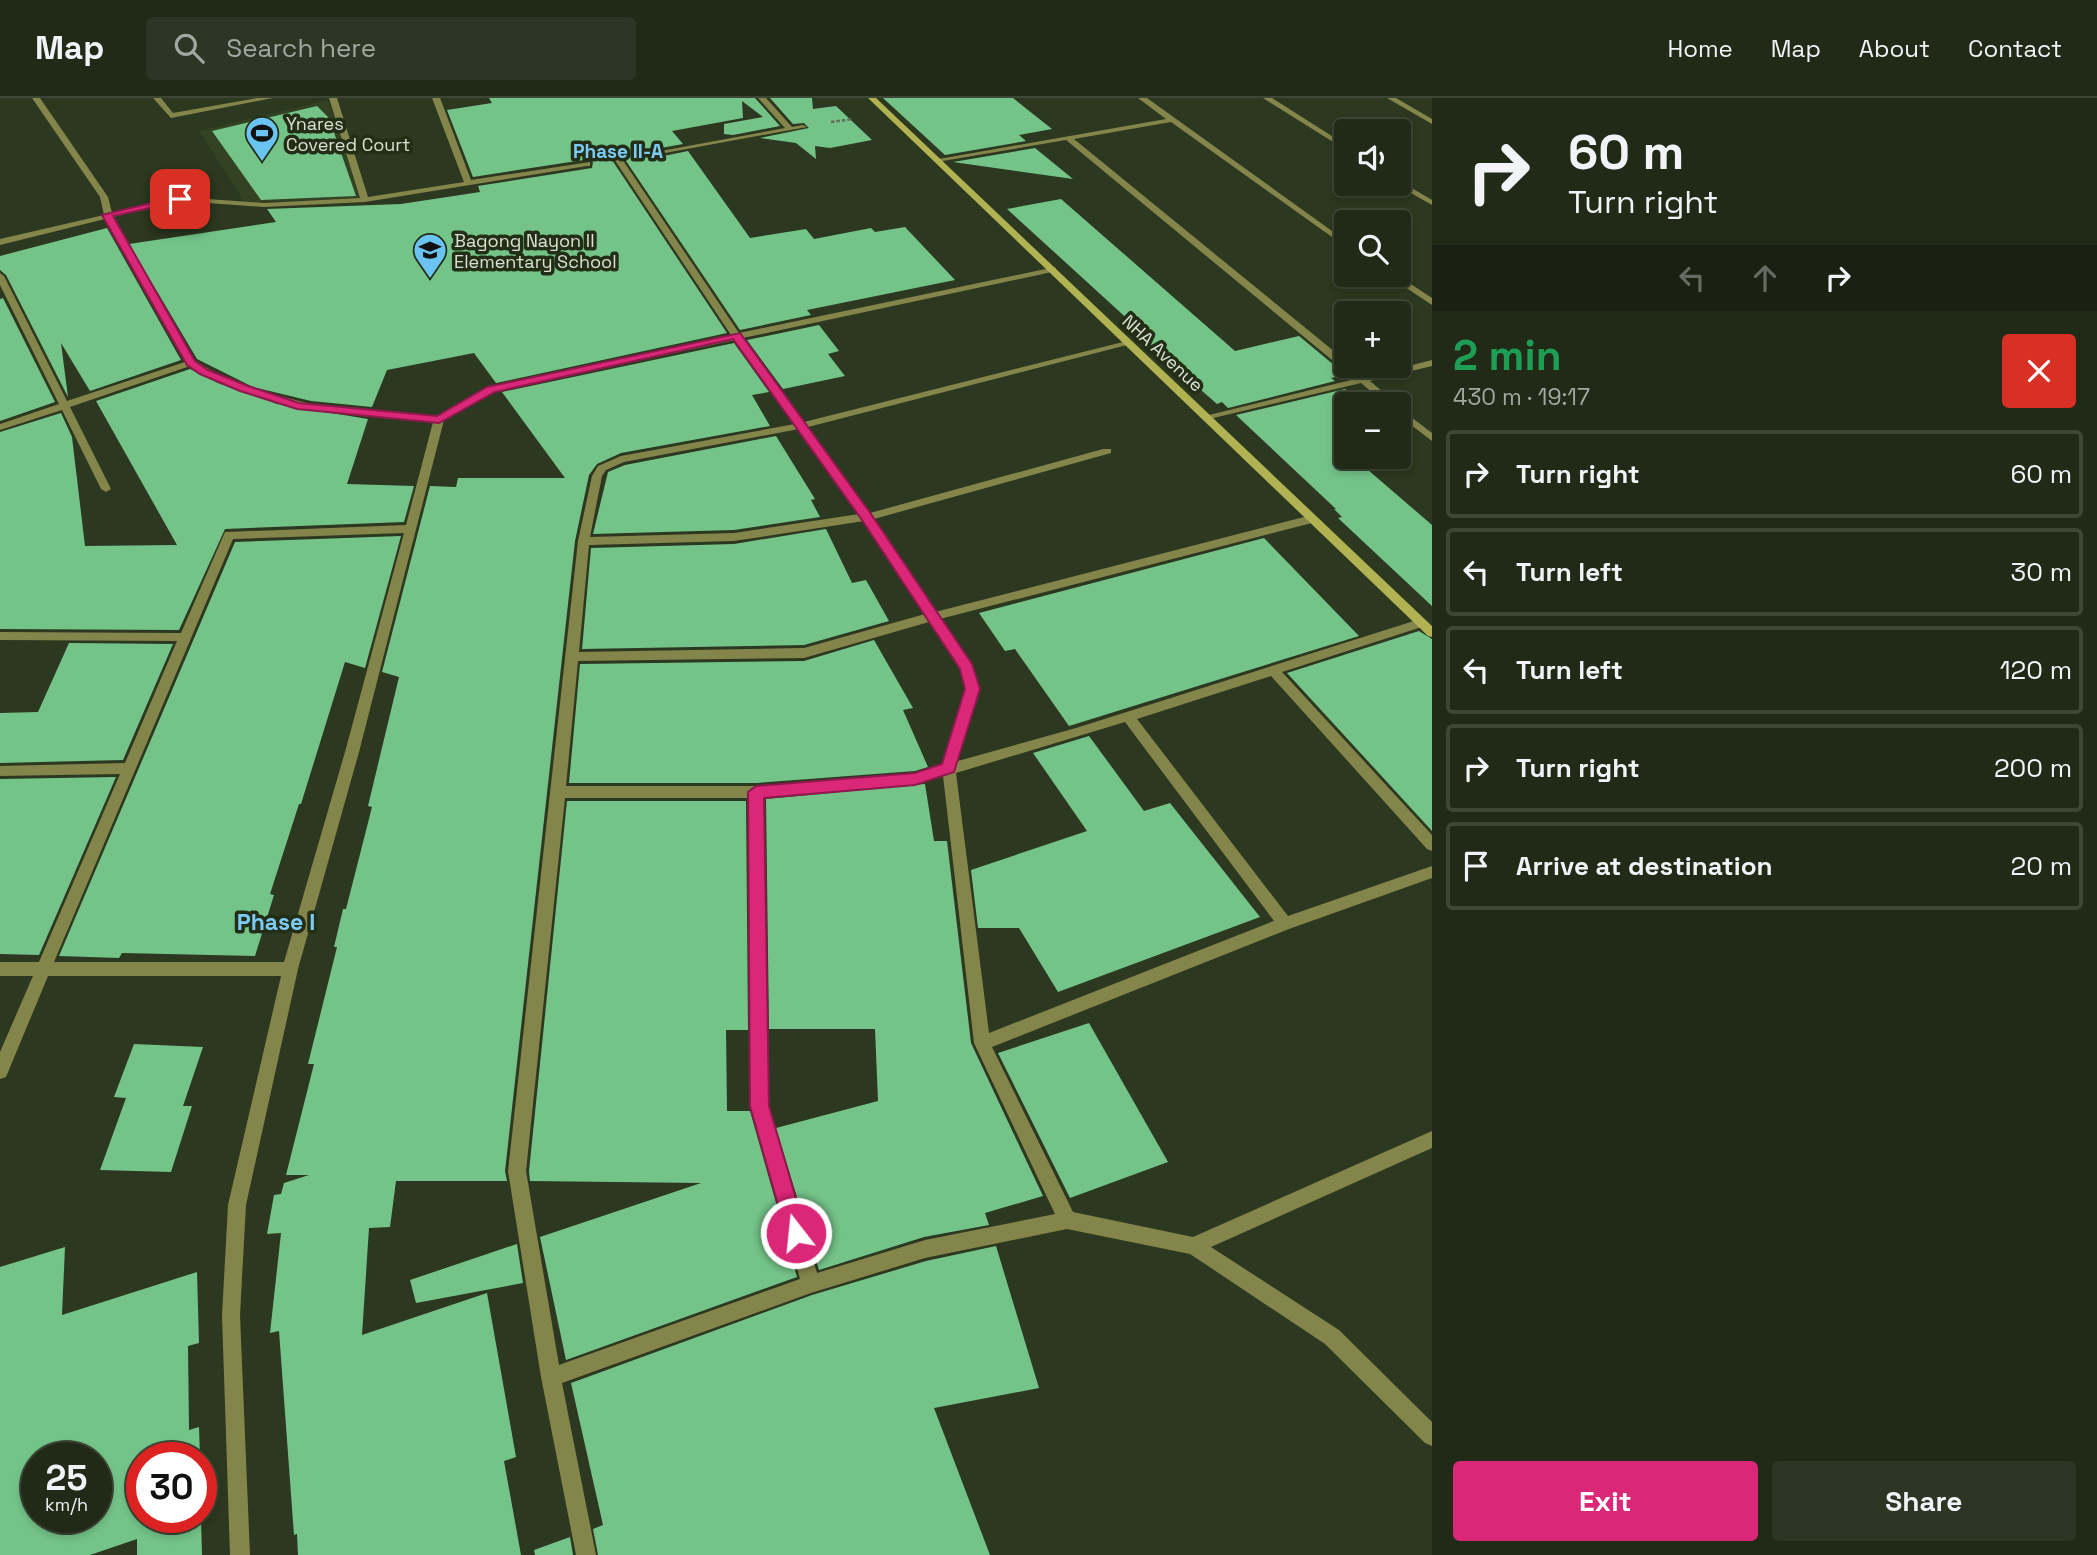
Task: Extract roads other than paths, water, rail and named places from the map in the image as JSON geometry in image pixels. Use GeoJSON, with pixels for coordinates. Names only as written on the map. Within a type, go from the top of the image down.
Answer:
{"type":"FeatureCollection","features":[{"type":"Feature","properties":{"kind":"street"},"geometry":{"type":"LineString","coordinates":[[36,98],[104,197],[107,215],[191,363],[204,372],[297,406],[439,419],[491,389],[1052,269]]}},
{"type":"Feature","properties":{"kind":"street"},"geometry":{"type":"LineString","coordinates":[[157,98],[171,116],[269,98]]}},
{"type":"Feature","properties":{"kind":"street"},"geometry":{"type":"LineString","coordinates":[[333,98],[365,200]]}},
{"type":"Feature","properties":{"kind":"street"},"geometry":{"type":"LineString","coordinates":[[436,98],[468,183]]}},
{"type":"Feature","properties":{"kind":"street"},"geometry":{"type":"LineString","coordinates":[[762,98],[790,129]]}},
{"type":"Feature","properties":{"kind":"street"},"geometry":{"type":"LineString","coordinates":[[1142,98],[1334,236]]}},
{"type":"Feature","properties":{"kind":"street"},"geometry":{"type":"LineString","coordinates":[[1267,98],[1334,140]]}},
{"type":"Feature","properties":{"kind":"street"},"geometry":{"type":"LineString","coordinates":[[1391,98],[1432,122]]}},
{"type":"Feature","properties":{"kind":"street","name":"NHA Avenue"},"geometry":{"type":"LineString","coordinates":[[876,99],[1432,633]]}},
{"type":"Feature","properties":{"kind":"street"},"geometry":{"type":"LineString","coordinates":[[937,160],[1172,120]]}},
{"type":"Feature","properties":{"kind":"street"},"geometry":{"type":"LineString","coordinates":[[654,153],[803,127]]}},
{"type":"Feature","properties":{"kind":"street"},"geometry":{"type":"LineString","coordinates":[[1067,137],[1377,392]]}},
{"type":"Feature","properties":{"kind":"street"},"geometry":{"type":"LineString","coordinates":[[618,159],[736,335],[867,517],[967,668],[973,689],[949,768],[982,1043],[1067,1220]]}},
{"type":"Feature","properties":{"kind":"street"},"geometry":{"type":"LineString","coordinates":[[0,242],[180,199],[264,205],[365,200],[587,164]]}},
{"type":"Feature","properties":{"kind":"street"},"geometry":{"type":"LineString","coordinates":[[1411,190],[1432,203]]}},
{"type":"Feature","properties":{"kind":"street"},"geometry":{"type":"LineString","coordinates":[[0,276],[106,489]]}},
{"type":"Feature","properties":{"kind":"street"},"geometry":{"type":"LineString","coordinates":[[1409,287],[1432,303]]}},
{"type":"Feature","properties":{"kind":"street"},"geometry":{"type":"LineString","coordinates":[[586,1555],[551,1377],[517,1171],[584,541],[597,476],[611,462],[800,426],[1128,342]]}},
{"type":"Feature","properties":{"kind":"street"},"geometry":{"type":"LineString","coordinates":[[0,427],[191,363]]}},
{"type":"Feature","properties":{"kind":"street"},"geometry":{"type":"LineString","coordinates":[[1209,418],[1432,363]]}},
{"type":"Feature","properties":{"kind":"street"},"geometry":{"type":"LineString","coordinates":[[240,1555],[231,1315],[237,1205],[290,969],[352,752],[439,419]]}},
{"type":"Feature","properties":{"kind":"street"},"geometry":{"type":"LineString","coordinates":[[1411,421],[1432,438]]}},
{"type":"Feature","properties":{"kind":"street"},"geometry":{"type":"LineString","coordinates":[[584,541],[734,537],[867,517],[1107,450]]}},
{"type":"Feature","properties":{"kind":"street"},"geometry":{"type":"LineString","coordinates":[[573,657],[804,653],[931,617],[1312,519]]}},
{"type":"Feature","properties":{"kind":"street"},"geometry":{"type":"LineString","coordinates":[[0,1071],[229,535],[410,529]]}},
{"type":"Feature","properties":{"kind":"street"},"geometry":{"type":"LineString","coordinates":[[559,792],[756,792],[915,779],[1076,733],[1421,623]]}},
{"type":"Feature","properties":{"kind":"street"},"geometry":{"type":"LineString","coordinates":[[0,636],[185,637]]}},
{"type":"Feature","properties":{"kind":"street"},"geometry":{"type":"LineString","coordinates":[[1272,670],[1432,845]]}},
{"type":"Feature","properties":{"kind":"street"},"geometry":{"type":"LineString","coordinates":[[1127,715],[1285,924]]}},
{"type":"Feature","properties":{"kind":"street"},"geometry":{"type":"LineString","coordinates":[[0,771],[129,768]]}},
{"type":"Feature","properties":{"kind":"street"},"geometry":{"type":"LineString","coordinates":[[756,792],[759,1106],[811,1284]]}},
{"type":"Feature","properties":{"kind":"street"},"geometry":{"type":"LineString","coordinates":[[982,1043],[1285,924],[1432,872]]}},
{"type":"Feature","properties":{"kind":"street"},"geometry":{"type":"LineString","coordinates":[[0,969],[290,969]]}},
{"type":"Feature","properties":{"kind":"street"},"geometry":{"type":"LineString","coordinates":[[1193,1246],[1432,1139]]}},
{"type":"Feature","properties":{"kind":"street"},"geometry":{"type":"LineString","coordinates":[[551,1377],[811,1284],[925,1249],[1067,1220],[1193,1246],[1332,1337],[1432,1437]]}},
{"type":"Feature","properties":{"kind":"place","name":"Ynares Covered Court"},"geometry":{"type":"Point","coordinates":[262,163]}},
{"type":"Feature","properties":{"kind":"place","name":"Bagong Nayon II Elementary School"},"geometry":{"type":"Point","coordinates":[430,280]}},
{"type":"Feature","properties":{"kind":"district","name":"Phase II-A"},"geometry":{"type":"Point","coordinates":[618,151]}},
{"type":"Feature","properties":{"kind":"district","name":"Phase I"},"geometry":{"type":"Point","coordinates":[276,922]}}]}
